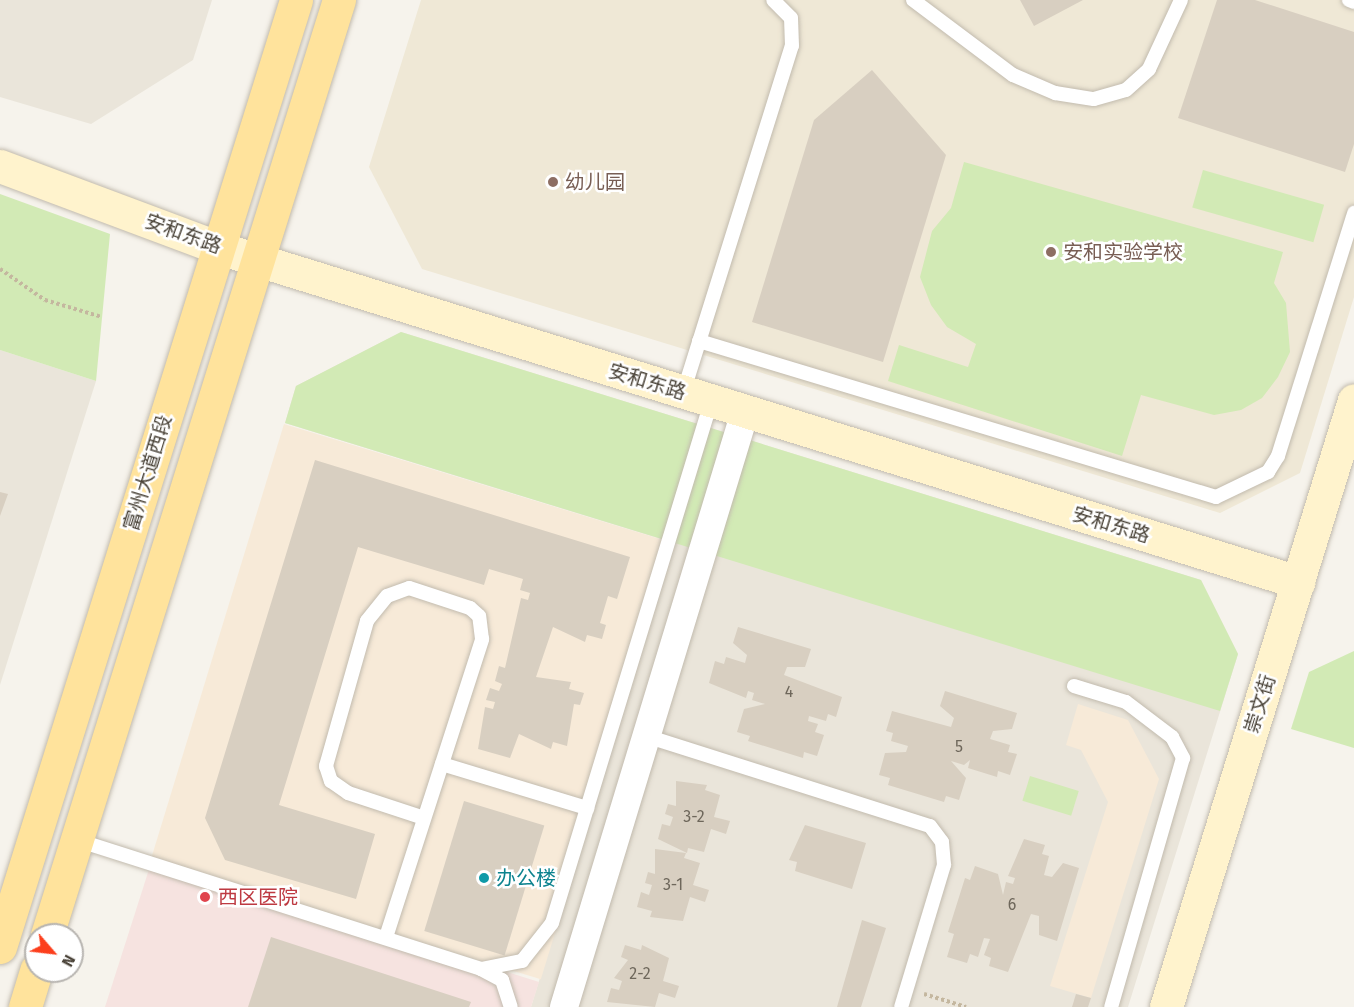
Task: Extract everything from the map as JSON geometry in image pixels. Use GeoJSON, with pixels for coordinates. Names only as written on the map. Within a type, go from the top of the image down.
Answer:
{"type":"FeatureCollection","features":[{"type":"Feature","properties":{"kind":"main road","name":"富州大道西段"},"geometry":{"type":"LineString","coordinates":[[0,946],[296,0]]}},
{"type":"Feature","properties":{"kind":"main road","name":"富州大道西段"},"geometry":{"type":"LineString","coordinates":[[51,923],[339,0]]}},
{"type":"Feature","properties":{"kind":"main road"},"geometry":{"type":"LineString","coordinates":[[25,1007],[32,983]]}},
{"type":"Feature","properties":{"kind":"street","name":"安和东路"},"geometry":{"type":"LineString","coordinates":[[0,166],[219,248],[1298,582]]}},
{"type":"Feature","properties":{"kind":"street","name":"崇文街"},"geometry":{"type":"LineString","coordinates":[[1166,1007],[1354,400]]}},
{"type":"Feature","properties":{"kind":"street"},"geometry":{"type":"LineString","coordinates":[[564,1007],[745,412]]}},
{"type":"Feature","properties":{"kind":"lane"},"geometry":{"type":"LineString","coordinates":[[481,969],[507,968],[537,949],[552,923],[587,808],[697,397],[699,340],[792,46],[791,18],[773,0]]}},
{"type":"Feature","properties":{"kind":"lane"},"geometry":{"type":"LineString","coordinates":[[913,0],[1012,75],[1055,93],[1094,99],[1126,90],[1149,69],[1181,0]]}},
{"type":"Feature","properties":{"kind":"lane"},"geometry":{"type":"LineString","coordinates":[[1349,0],[1354,2]]}},
{"type":"Feature","properties":{"kind":"lane"},"geometry":{"type":"LineString","coordinates":[[699,340],[1216,497],[1268,472],[1278,456],[1354,213]]}},
{"type":"Feature","properties":{"kind":"lane"},"geometry":{"type":"LineString","coordinates":[[387,934],[442,764],[482,625],[464,604],[398,590],[367,621],[326,766],[331,781],[348,793],[424,818]]}},
{"type":"Feature","properties":{"kind":"lane"},"geometry":{"type":"LineString","coordinates":[[1074,686],[1126,702],[1172,737],[1183,758],[1111,1007]]}},
{"type":"Feature","properties":{"kind":"lane"},"geometry":{"type":"LineString","coordinates":[[646,736],[930,826],[942,842],[944,865],[901,1007]]}},
{"type":"Feature","properties":{"kind":"lane"},"geometry":{"type":"LineString","coordinates":[[442,764],[587,808]]}},
{"type":"Feature","properties":{"kind":"lane"},"geometry":{"type":"LineString","coordinates":[[77,840],[387,934],[481,969],[502,980],[511,1007]]}},
{"type":"Feature","properties":{"kind":"path"},"geometry":{"type":"LineString","coordinates":[[0,269],[45,300],[102,317]]}},
{"type":"Feature","properties":{"kind":"path"},"geometry":{"type":"LineString","coordinates":[[906,988],[966,1007]]}},
{"type":"Feature","properties":{"kind":"shaded area"},"geometry":{"type":"Polygon","coordinates":[[[0,0],[212,0],[193,60],[91,124],[0,97],[0,0]]]}},
{"type":"Feature","properties":{"kind":"shaded area","name":"安和实验学校"},"geometry":{"type":"Polygon","coordinates":[[[421,0],[1354,0],[1354,297],[1300,473],[1220,513],[422,269],[369,167],[421,0]]]}},
{"type":"Feature","properties":{"kind":"shaded area"},"geometry":{"type":"Polygon","coordinates":[[[401,332],[1201,580],[1238,654],[1128,1007],[531,1007],[674,543],[285,423],[296,386],[401,332]]]}},
{"type":"Feature","properties":{"kind":"shaded area"},"geometry":{"type":"Polygon","coordinates":[[[0,350],[96,381],[0,685],[0,350]]]}},
{"type":"Feature","properties":{"kind":"shaded area"},"geometry":{"type":"Polygon","coordinates":[[[284,424],[674,543],[541,979],[151,860],[284,424]]]}},
{"type":"Feature","properties":{"kind":"shaded area"},"geometry":{"type":"Polygon","coordinates":[[[1078,704],[1128,720],[1159,779],[1091,998],[1050,986],[1108,802],[1081,750],[1066,745],[1078,704]]]}},
{"type":"Feature","properties":{"kind":"shaded area","name":"西区医院"},"geometry":{"type":"Polygon","coordinates":[[[152,860],[539,982],[531,1007],[105,1007],[152,860]]]}},
{"type":"Feature","properties":{"kind":"green space"},"geometry":{"type":"Polygon","coordinates":[[[964,162],[1283,252],[1274,283],[1286,303],[1290,352],[1278,377],[1262,398],[1241,410],[1214,415],[1141,395],[1122,456],[888,381],[899,345],[968,367],[976,344],[947,327],[931,305],[920,277],[932,231],[951,208],[964,162]]]}},
{"type":"Feature","properties":{"kind":"green space"},"geometry":{"type":"Polygon","coordinates":[[[1203,170],[1324,205],[1313,242],[1192,207],[1203,170]]]}},
{"type":"Feature","properties":{"kind":"green space"},"geometry":{"type":"Polygon","coordinates":[[[0,194],[110,234],[96,381],[0,350],[0,194]]]}},
{"type":"Feature","properties":{"kind":"green space"},"geometry":{"type":"Polygon","coordinates":[[[401,332],[1201,580],[1238,654],[1220,711],[285,423],[296,386],[401,332]]]}},
{"type":"Feature","properties":{"kind":"green space"},"geometry":{"type":"Polygon","coordinates":[[[1354,651],[1354,748],[1291,729],[1309,672],[1354,651]]]}},
{"type":"Feature","properties":{"kind":"green space"},"geometry":{"type":"Polygon","coordinates":[[[1030,776],[1079,791],[1071,816],[1022,801],[1030,776]]]}},
{"type":"Feature","properties":{"kind":"building"},"geometry":{"type":"Polygon","coordinates":[[[1020,0],[1083,0],[1034,26],[1020,0]]]}},
{"type":"Feature","properties":{"kind":"building"},"geometry":{"type":"Polygon","coordinates":[[[1217,0],[1255,0],[1354,32],[1354,144],[1345,172],[1178,118],[1217,0]]]}},
{"type":"Feature","properties":{"kind":"building"},"geometry":{"type":"Polygon","coordinates":[[[872,70],[946,155],[883,362],[752,322],[814,120],[872,70]]]}},
{"type":"Feature","properties":{"kind":"building"},"geometry":{"type":"Polygon","coordinates":[[[315,460],[630,557],[617,599],[608,596],[600,623],[606,625],[602,639],[587,635],[585,642],[553,627],[536,677],[571,682],[569,689],[584,693],[580,705],[574,704],[567,746],[553,742],[551,749],[519,734],[510,758],[478,749],[485,707],[493,709],[495,702],[486,700],[490,688],[499,691],[502,684],[495,681],[499,666],[505,668],[521,598],[528,600],[530,593],[520,590],[523,579],[489,569],[484,585],[358,547],[279,805],[375,834],[356,899],[225,860],[205,818],[315,460]]]}},
{"type":"Feature","properties":{"kind":"building"},"geometry":{"type":"Polygon","coordinates":[[[0,492],[8,494],[0,516],[0,492]]]}},
{"type":"Feature","properties":{"kind":"building"},"geometry":{"type":"Polygon","coordinates":[[[738,627],[811,649],[805,667],[787,667],[784,675],[842,697],[836,717],[828,714],[826,721],[809,716],[808,721],[818,724],[815,732],[824,735],[817,756],[804,752],[803,758],[748,741],[750,736],[737,732],[744,709],[765,704],[752,700],[754,693],[748,691],[746,698],[709,683],[715,661],[724,664],[726,657],[745,663],[747,655],[733,643],[738,627]]]}},
{"type":"Feature","properties":{"kind":"building"},"geometry":{"type":"Polygon","coordinates":[[[945,691],[1017,713],[1012,729],[993,731],[990,739],[1010,745],[1008,752],[1017,754],[1010,775],[998,771],[997,777],[968,768],[970,760],[964,765],[951,761],[966,778],[959,800],[946,796],[944,802],[888,785],[890,778],[879,775],[885,753],[906,752],[908,746],[891,741],[893,733],[886,731],[892,711],[951,727],[954,718],[940,706],[945,691]]]}},
{"type":"Feature","properties":{"kind":"building"},"geometry":{"type":"Polygon","coordinates":[[[676,781],[707,785],[705,790],[720,795],[714,817],[730,821],[726,834],[711,829],[704,852],[688,848],[687,853],[658,839],[662,824],[670,826],[673,817],[665,814],[668,804],[676,806],[676,781]]]}},
{"type":"Feature","properties":{"kind":"building","name":"办公楼"},"geometry":{"type":"Polygon","coordinates":[[[464,801],[544,826],[505,956],[424,931],[464,801]]]}},
{"type":"Feature","properties":{"kind":"building"},"geometry":{"type":"Polygon","coordinates":[[[805,825],[866,843],[852,889],[795,871],[797,862],[789,860],[805,825]]]}},
{"type":"Feature","properties":{"kind":"building"},"geometry":{"type":"Polygon","coordinates":[[[1024,839],[1045,845],[1042,854],[1049,856],[1044,875],[1052,877],[1063,863],[1079,868],[1057,941],[1039,935],[1039,916],[1031,914],[1008,972],[989,966],[991,958],[984,955],[990,939],[984,938],[978,957],[970,954],[967,963],[947,957],[954,934],[948,932],[965,878],[970,880],[975,866],[998,874],[1003,895],[1006,882],[1013,884],[1015,878],[1008,876],[1024,839]]]}},
{"type":"Feature","properties":{"kind":"building"},"geometry":{"type":"Polygon","coordinates":[[[655,849],[686,853],[684,858],[700,863],[693,885],[709,890],[705,902],[690,897],[683,921],[650,917],[652,911],[637,907],[641,892],[649,895],[652,885],[645,883],[648,872],[655,874],[655,849]]]}},
{"type":"Feature","properties":{"kind":"building"},"geometry":{"type":"Polygon","coordinates":[[[862,920],[886,928],[861,1007],[837,1007],[862,920]]]}},
{"type":"Feature","properties":{"kind":"building"},"geometry":{"type":"Polygon","coordinates":[[[271,937],[471,1002],[469,1007],[248,1007],[271,937]]]}},
{"type":"Feature","properties":{"kind":"building"},"geometry":{"type":"Polygon","coordinates":[[[625,945],[641,950],[642,945],[669,958],[663,981],[679,986],[675,998],[659,993],[655,1007],[607,1002],[611,988],[619,990],[622,981],[614,978],[628,960],[621,957],[625,945]]]}},
{"type":"Feature","properties":{"kind":"building"},"geometry":{"type":"Polygon","coordinates":[[[1076,994],[1091,998],[1088,1007],[1072,1007],[1076,994]]]}},
{"type":"Feature","properties":{"kind":"place","name":"幼儿园"},"geometry":{"type":"Point","coordinates":[553,182]}},
{"type":"Feature","properties":{"kind":"place","name":"安和实验学校"},"geometry":{"type":"Point","coordinates":[1051,252]}},
{"type":"Feature","properties":{"kind":"place","name":"办公楼"},"geometry":{"type":"Point","coordinates":[484,878]}},
{"type":"Feature","properties":{"kind":"place","name":"西区医院"},"geometry":{"type":"Point","coordinates":[205,897]}}]}
